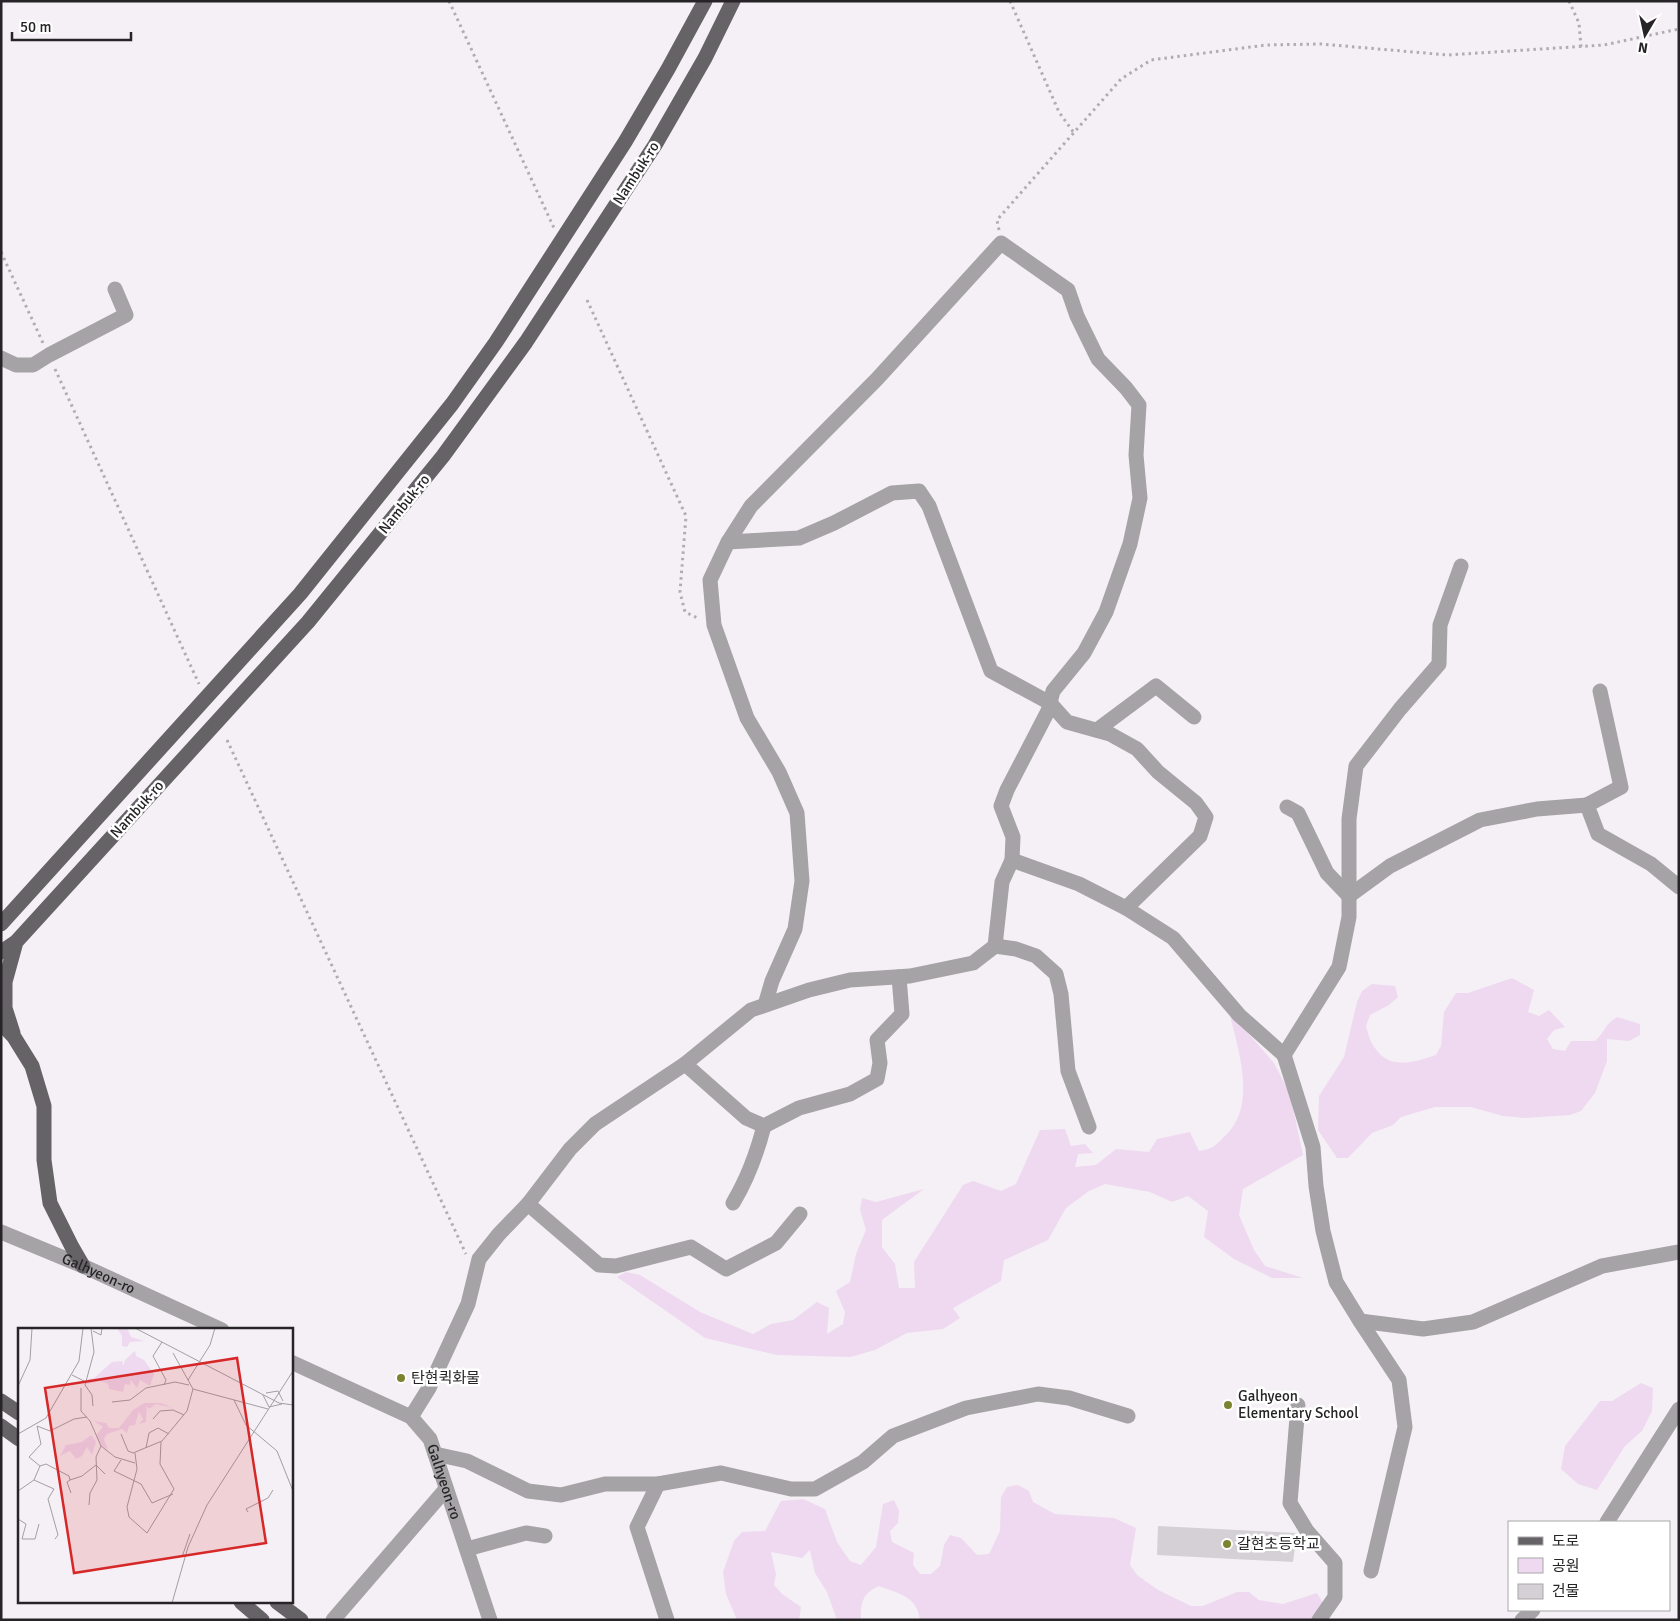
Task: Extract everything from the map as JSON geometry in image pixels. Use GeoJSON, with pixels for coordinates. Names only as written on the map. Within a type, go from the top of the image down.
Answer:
{"type":"FeatureCollection","features":[{"type":"Feature","properties":{"kind":"main road","name":"Nambuk-ro"},"geometry":{"type":"LineString","coordinates":[[2,921],[300,594],[452,404],[496,342],[625,142],[705,1]]}},
{"type":"Feature","properties":{"kind":"main road","name":"Nambuk-ro"},"geometry":{"type":"LineString","coordinates":[[1,952],[16,942],[308,622],[443,456],[526,342],[654,145],[705,58],[733,1]]}},
{"type":"Feature","properties":{"kind":"main road"},"geometry":{"type":"LineString","coordinates":[[16,942],[5,982],[5,1028],[32,1066],[44,1106],[44,1160],[50,1203],[83,1266]]}},
{"type":"Feature","properties":{"kind":"main road"},"geometry":{"type":"LineString","coordinates":[[1,1401],[18,1413]]}},
{"type":"Feature","properties":{"kind":"main road"},"geometry":{"type":"LineString","coordinates":[[1,1426],[18,1438]]}},
{"type":"Feature","properties":{"kind":"main road"},"geometry":{"type":"LineString","coordinates":[[243,1604],[262,1620]]}},
{"type":"Feature","properties":{"kind":"main road"},"geometry":{"type":"LineString","coordinates":[[280,1604],[300,1620]]}},
{"type":"Feature","properties":{"kind":"street"},"geometry":{"type":"LineString","coordinates":[[765,1005],[772,981],[795,929],[802,881],[797,814],[779,772],[747,718],[714,625],[710,580],[728,542],[751,506],[877,379],[1001,243],[1068,290],[1077,316],[1098,359],[1126,388],[1139,405],[1136,455],[1140,498],[1130,544],[1106,612],[1084,653],[1053,691],[1048,711],[1007,790],[1002,806],[1013,837],[1012,860],[1002,882],[995,946]]}},
{"type":"Feature","properties":{"kind":"street"},"geometry":{"type":"LineString","coordinates":[[1,358],[16,365],[33,365],[126,315],[115,289]]}},
{"type":"Feature","properties":{"kind":"street"},"geometry":{"type":"LineString","coordinates":[[728,542],[798,538],[834,523],[892,492],[919,491],[929,506],[991,670],[1050,703],[1067,722],[1110,734],[1137,749],[1158,772],[1196,803],[1206,817],[1200,836],[1126,908]]}},
{"type":"Feature","properties":{"kind":"street"},"geometry":{"type":"LineString","coordinates":[[1284,1055],[1340,967],[1349,916],[1349,819],[1356,766],[1400,709],[1439,664],[1440,625],[1461,566]]}},
{"type":"Feature","properties":{"kind":"street"},"geometry":{"type":"LineString","coordinates":[[1097,730],[1156,686],[1194,717]]}},
{"type":"Feature","properties":{"kind":"street"},"geometry":{"type":"LineString","coordinates":[[1349,896],[1390,866],[1480,820],[1537,809],[1587,805],[1621,786],[1600,691]]}},
{"type":"Feature","properties":{"kind":"street"},"geometry":{"type":"LineString","coordinates":[[1587,805],[1598,834],[1651,864],[1679,887]]}},
{"type":"Feature","properties":{"kind":"street"},"geometry":{"type":"LineString","coordinates":[[1287,807],[1298,813],[1327,872],[1349,896]]}},
{"type":"Feature","properties":{"kind":"street"},"geometry":{"type":"LineString","coordinates":[[1012,860],[1078,884],[1126,908],[1173,938],[1239,1015],[1284,1055],[1313,1147],[1316,1186],[1323,1231],[1336,1282],[1400,1380],[1405,1427],[1371,1571]]}},
{"type":"Feature","properties":{"kind":"street"},"geometry":{"type":"LineString","coordinates":[[411,1417],[429,1388],[468,1304],[479,1260],[499,1234],[528,1204],[570,1149],[595,1124],[685,1064],[751,1010],[809,990],[850,980],[899,977],[973,963],[995,946],[1016,949],[1036,956],[1056,974],[1061,994],[1068,1071],[1089,1127]]}},
{"type":"Feature","properties":{"kind":"street"},"geometry":{"type":"LineString","coordinates":[[734,1203],[746,1182],[759,1147],[764,1126],[799,1108],[850,1094],[877,1079],[880,1063],[877,1040],[902,1014],[899,977]]}},
{"type":"Feature","properties":{"kind":"street"},"geometry":{"type":"LineString","coordinates":[[685,1064],[746,1118],[764,1126]]}},
{"type":"Feature","properties":{"kind":"street"},"geometry":{"type":"LineString","coordinates":[[528,1204],[599,1264],[616,1266],[690,1247],[726,1269],[776,1243],[800,1214]]}},
{"type":"Feature","properties":{"kind":"street","name":"Galhyeon-ro"},"geometry":{"type":"LineString","coordinates":[[1,1232],[83,1266],[218,1328]]}},
{"type":"Feature","properties":{"kind":"street"},"geometry":{"type":"LineString","coordinates":[[1360,1321],[1423,1329],[1473,1322],[1602,1266],[1679,1252]]}},
{"type":"Feature","properties":{"kind":"street","name":"Galhyeon-ro"},"geometry":{"type":"LineString","coordinates":[[292,1362],[411,1417],[430,1439],[490,1620]]}},
{"type":"Feature","properties":{"kind":"street"},"geometry":{"type":"LineString","coordinates":[[435,1454],[466,1462],[528,1491],[561,1495],[604,1484],[658,1484],[721,1473],[791,1489],[815,1489],[863,1462],[893,1436],[966,1408],[1038,1394],[1069,1398],[1128,1416]]}},
{"type":"Feature","properties":{"kind":"street"},"geometry":{"type":"LineString","coordinates":[[1298,1405],[1290,1503],[1307,1531],[1336,1564],[1335,1597],[1322,1619]]}},
{"type":"Feature","properties":{"kind":"street"},"geometry":{"type":"LineString","coordinates":[[1608,1521],[1679,1409]]}},
{"type":"Feature","properties":{"kind":"street"},"geometry":{"type":"LineString","coordinates":[[658,1484],[637,1527],[667,1620]]}},
{"type":"Feature","properties":{"kind":"street"},"geometry":{"type":"LineString","coordinates":[[333,1620],[446,1489]]}},
{"type":"Feature","properties":{"kind":"street"},"geometry":{"type":"LineString","coordinates":[[467,1549],[526,1533],[545,1536]]}},
{"type":"Feature","properties":{"kind":"street"},"geometry":{"type":"LineString","coordinates":[[1522,1620],[1532,1611]]}},
{"type":"Feature","properties":{"kind":"path"},"geometry":{"type":"LineString","coordinates":[[449,1],[556,233]]}},
{"type":"Feature","properties":{"kind":"path"},"geometry":{"type":"LineString","coordinates":[[1010,1],[1059,112],[1074,133]]}},
{"type":"Feature","properties":{"kind":"path"},"geometry":{"type":"LineString","coordinates":[[1569,1],[1579,23],[1581,47]]}},
{"type":"Feature","properties":{"kind":"path"},"geometry":{"type":"LineString","coordinates":[[1001,243],[997,220],[1121,79],[1151,60],[1266,45],[1320,44],[1448,55],[1604,45],[1679,29]]}},
{"type":"Feature","properties":{"kind":"path"},"geometry":{"type":"LineString","coordinates":[[1,252],[202,689]]}},
{"type":"Feature","properties":{"kind":"path"},"geometry":{"type":"LineString","coordinates":[[588,300],[686,516],[680,592],[685,612],[714,625]]}},
{"type":"Feature","properties":{"kind":"path"},"geometry":{"type":"LineString","coordinates":[[227,740],[475,1274]]}},
{"type":"Feature","properties":{"kind":"green space"},"geometry":{"type":"Polygon","coordinates":[[[1512,978],[1534,990],[1528,1012],[1539,1016],[1549,1010],[1565,1027],[1554,1030],[1547,1039],[1553,1049],[1565,1051],[1571,1041],[1595,1041],[1617,1017],[1640,1024],[1640,1035],[1629,1041],[1607,1039],[1607,1061],[1595,1093],[1581,1111],[1570,1115],[1525,1118],[1503,1116],[1471,1107],[1435,1107],[1401,1117],[1393,1125],[1372,1133],[1348,1158],[1337,1158],[1318,1130],[1319,1096],[1344,1057],[1357,1002],[1362,991],[1372,984],[1395,986],[1398,997],[1389,1005],[1370,1015],[1366,1026],[1372,1043],[1381,1055],[1388,1060],[1403,1063],[1436,1055],[1441,1046],[1444,1012],[1456,993],[1468,993],[1512,978]]]}},
{"type":"Feature","properties":{"kind":"green space"},"geometry":{"type":"Polygon","coordinates":[[[1229,1011],[1274,1063],[1290,1094],[1303,1155],[1243,1189],[1239,1215],[1254,1250],[1265,1266],[1303,1278],[1272,1278],[1234,1259],[1204,1237],[1208,1211],[1188,1196],[1172,1202],[1150,1192],[1105,1184],[1089,1191],[1066,1208],[1048,1240],[1004,1260],[1001,1281],[953,1308],[960,1318],[943,1329],[907,1333],[875,1350],[850,1357],[777,1355],[705,1338],[617,1277],[626,1272],[640,1275],[700,1312],[753,1334],[771,1324],[793,1320],[817,1302],[829,1308],[827,1334],[843,1324],[845,1312],[836,1291],[850,1282],[856,1254],[866,1230],[860,1210],[862,1198],[876,1202],[924,1189],[882,1220],[882,1247],[895,1264],[899,1288],[915,1288],[914,1262],[963,1185],[973,1181],[1001,1191],[1016,1184],[1040,1130],[1065,1129],[1071,1146],[1085,1144],[1093,1153],[1078,1154],[1075,1167],[1096,1165],[1116,1149],[1149,1152],[1157,1139],[1190,1132],[1199,1151],[1216,1145],[1235,1123],[1241,1109],[1243,1093],[1243,1076],[1229,1011]]]}},
{"type":"Feature","properties":{"kind":"green space"},"geometry":{"type":"Polygon","coordinates":[[[1641,1383],[1653,1388],[1652,1411],[1642,1431],[1625,1446],[1597,1490],[1578,1484],[1561,1469],[1565,1446],[1600,1401],[1612,1401],[1641,1383]]]}},
{"type":"Feature","properties":{"kind":"green space"},"geometry":{"type":"Polygon","coordinates":[[[1018,1485],[1029,1491],[1033,1502],[1055,1514],[1114,1518],[1136,1528],[1130,1565],[1137,1575],[1158,1590],[1191,1606],[1203,1606],[1237,1592],[1249,1592],[1259,1600],[1283,1604],[1317,1593],[1323,1603],[1313,1620],[920,1620],[918,1612],[911,1601],[900,1594],[879,1586],[866,1595],[861,1609],[861,1620],[837,1620],[827,1592],[815,1573],[810,1550],[802,1558],[771,1552],[776,1574],[774,1585],[782,1594],[801,1607],[799,1620],[737,1620],[726,1594],[723,1572],[734,1541],[742,1532],[765,1531],[781,1501],[803,1499],[825,1509],[837,1542],[850,1561],[861,1565],[876,1547],[883,1504],[894,1500],[899,1511],[898,1523],[890,1531],[892,1542],[914,1553],[913,1565],[920,1574],[931,1574],[940,1566],[944,1545],[950,1535],[961,1538],[977,1555],[989,1554],[1000,1531],[1001,1497],[1007,1487],[1018,1485]]]}},
{"type":"Feature","properties":{"kind":"building","name":"갈현초등학교"},"geometry":{"type":"Polygon","coordinates":[[[1158,1526],[1297,1533],[1293,1562],[1157,1555],[1158,1526]]]}},
{"type":"Feature","properties":{"kind":"place","name":"탄현퀵화물"},"geometry":{"type":"Point","coordinates":[401,1378]}},
{"type":"Feature","properties":{"kind":"place","name":"Galhyeon Elementary School"},"geometry":{"type":"Point","coordinates":[1228,1405]}},
{"type":"Feature","properties":{"kind":"place","name":"갈현초등학교"},"geometry":{"type":"Point","coordinates":[1227,1544]}}]}
